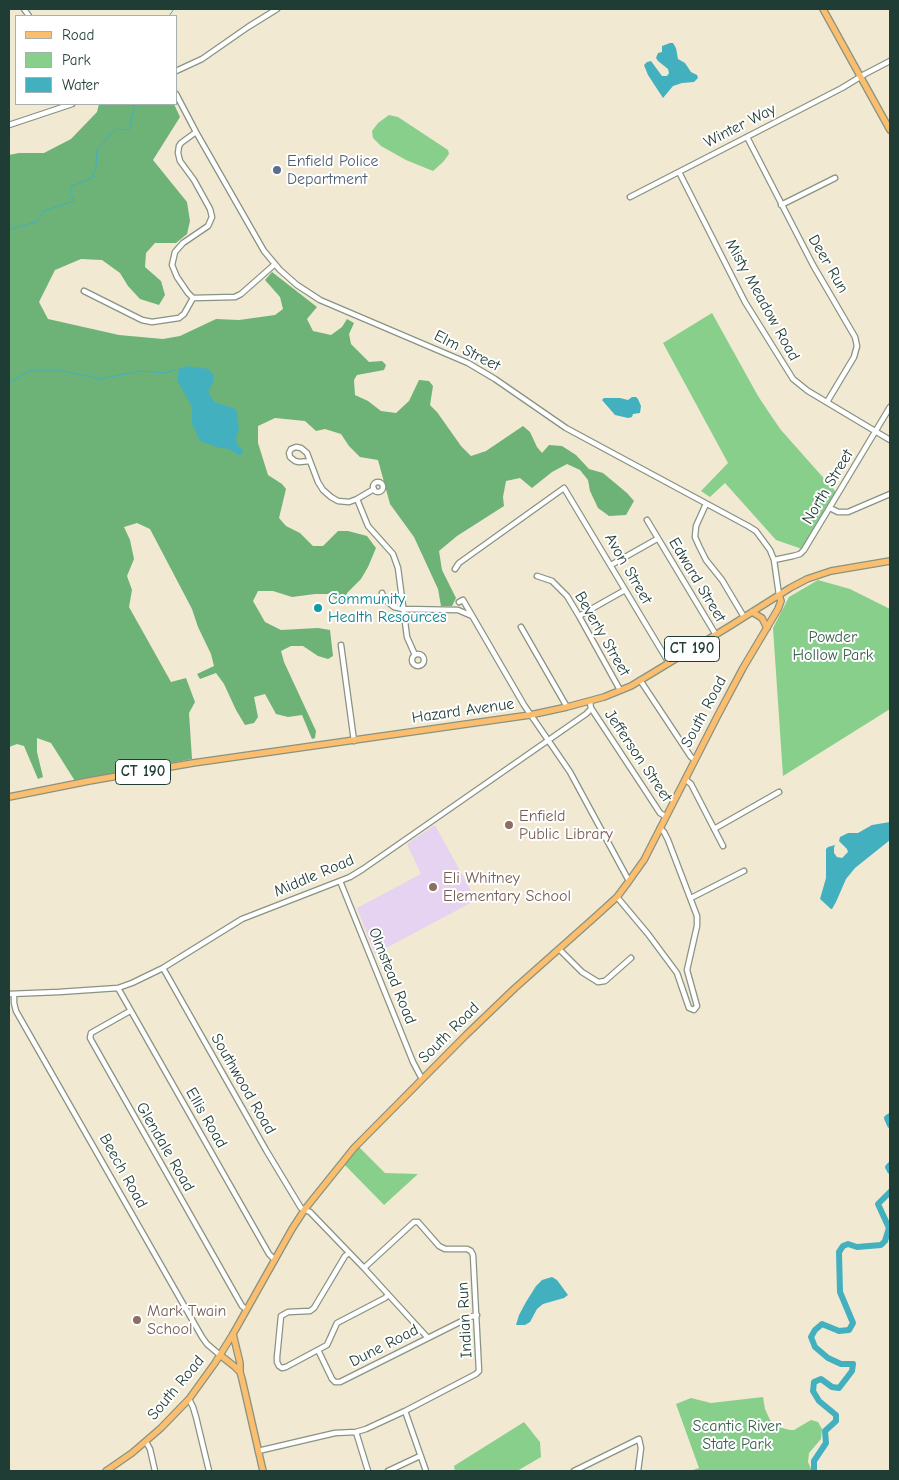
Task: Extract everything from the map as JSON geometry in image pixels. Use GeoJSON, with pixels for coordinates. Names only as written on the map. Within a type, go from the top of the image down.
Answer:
{"type":"FeatureCollection","features":[{"type":"Feature","properties":{"kind":"main road"},"geometry":{"type":"LineString","coordinates":[[823,9],[890,130]]}},
{"type":"Feature","properties":{"kind":"main road","name":"Hazard Avenue"},"geometry":{"type":"LineString","coordinates":[[9,797],[193,763],[354,741],[567,708],[620,690],[640,680],[790,588],[818,574],[890,561]]}},
{"type":"Feature","properties":{"kind":"main road","name":"South Road"},"geometry":{"type":"LineString","coordinates":[[106,1471],[146,1442],[189,1399],[233,1334],[305,1209],[354,1148],[515,988],[617,897],[644,860],[743,668],[778,609],[781,601],[779,595]]}},
{"type":"Feature","properties":{"kind":"main road"},"geometry":{"type":"LineString","coordinates":[[752,612],[762,618],[767,628]]}},
{"type":"Feature","properties":{"kind":"main road"},"geometry":{"type":"LineString","coordinates":[[233,1334],[263,1471]]}},
{"type":"Feature","properties":{"kind":"main road"},"geometry":{"type":"LineString","coordinates":[[220,1355],[240,1372]]}},
{"type":"Feature","properties":{"kind":"street"},"geometry":{"type":"LineString","coordinates":[[178,70],[202,59],[277,9]]}},
{"type":"Feature","properties":{"kind":"street","name":"Winter Way"},"geometry":{"type":"LineString","coordinates":[[630,197],[842,88],[890,61]]}},
{"type":"Feature","properties":{"kind":"street","name":"Elm Street"},"geometry":{"type":"LineString","coordinates":[[178,98],[264,251],[297,284],[320,300],[468,363],[495,379],[566,428],[756,531],[770,550],[774,560],[779,595]]}},
{"type":"Feature","properties":{"kind":"street"},"geometry":{"type":"LineString","coordinates":[[9,124],[69,105]]}},
{"type":"Feature","properties":{"kind":"street"},"geometry":{"type":"LineString","coordinates":[[196,132],[181,142],[178,153],[180,161],[194,180],[210,209],[212,220],[208,226],[187,239],[180,246],[174,256],[172,265],[177,277],[188,293],[194,298],[239,296],[275,264]]}},
{"type":"Feature","properties":{"kind":"street","name":"Deer Run"},"geometry":{"type":"LineString","coordinates":[[747,137],[781,205],[813,265],[851,329],[856,342],[854,357],[827,402]]}},
{"type":"Feature","properties":{"kind":"street","name":"Misty Meadow Road"},"geometry":{"type":"LineString","coordinates":[[679,172],[745,302],[787,371],[800,386],[890,440]]}},
{"type":"Feature","properties":{"kind":"street"},"geometry":{"type":"LineString","coordinates":[[781,205],[835,178]]}},
{"type":"Feature","properties":{"kind":"street"},"geometry":{"type":"LineString","coordinates":[[84,291],[142,320],[152,322],[178,318],[184,314],[194,298]]}},
{"type":"Feature","properties":{"kind":"street","name":"North Street"},"geometry":{"type":"LineString","coordinates":[[774,560],[800,554],[804,550],[890,407]]}},
{"type":"Feature","properties":{"kind":"street"},"geometry":{"type":"LineString","coordinates":[[310,461],[300,462],[290,457],[289,453],[291,449],[296,447],[301,448],[306,453],[310,461],[318,482],[331,498],[349,502],[374,489]]}},
{"type":"Feature","properties":{"kind":"street","name":"Avon Street"},"geometry":{"type":"LineString","coordinates":[[455,569],[459,563],[564,488],[669,663]]}},
{"type":"Feature","properties":{"kind":"street"},"geometry":{"type":"LineString","coordinates":[[830,508],[838,512],[848,512],[890,494]]}},
{"type":"Feature","properties":{"kind":"street"},"geometry":{"type":"LineString","coordinates":[[357,499],[368,526],[393,554],[396,561],[407,637],[415,655]]}},
{"type":"Feature","properties":{"kind":"street"},"geometry":{"type":"LineString","coordinates":[[706,504],[696,526],[695,536],[706,560],[722,580],[744,617]]}},
{"type":"Feature","properties":{"kind":"street","name":"Edward Street"},"geometry":{"type":"LineString","coordinates":[[647,520],[716,635]]}},
{"type":"Feature","properties":{"kind":"street","name":"Edward Street"},"geometry":{"type":"LineString","coordinates":[[611,565],[658,539]]}},
{"type":"Feature","properties":{"kind":"street","name":"Beverly Street"},"geometry":{"type":"LineString","coordinates":[[537,576],[556,583],[566,596],[620,690]]}},
{"type":"Feature","properties":{"kind":"street"},"geometry":{"type":"LineString","coordinates":[[579,616],[625,590]]}},
{"type":"Feature","properties":{"kind":"street"},"geometry":{"type":"LineString","coordinates":[[382,592],[384,599],[391,605],[403,608],[458,610],[472,616]]}},
{"type":"Feature","properties":{"kind":"street"},"geometry":{"type":"LineString","coordinates":[[460,602],[463,600],[530,715],[549,740],[576,784],[629,880]]}},
{"type":"Feature","properties":{"kind":"street"},"geometry":{"type":"LineString","coordinates":[[521,627],[567,708]]}},
{"type":"Feature","properties":{"kind":"street"},"geometry":{"type":"LineString","coordinates":[[341,645],[354,741]]}},
{"type":"Feature","properties":{"kind":"street"},"geometry":{"type":"LineString","coordinates":[[640,680],[690,757],[695,760]]}},
{"type":"Feature","properties":{"kind":"street"},"geometry":{"type":"LineString","coordinates":[[590,701],[591,708]]}},
{"type":"Feature","properties":{"kind":"street","name":"Middle Road"},"geometry":{"type":"LineString","coordinates":[[11,994],[118,988],[163,968],[242,919],[340,881],[363,869],[586,714],[591,708]]}},
{"type":"Feature","properties":{"kind":"street","name":"Jefferson Street"},"geometry":{"type":"LineString","coordinates":[[591,708],[660,813],[665,816]]}},
{"type":"Feature","properties":{"kind":"street"},"geometry":{"type":"LineString","coordinates":[[685,779],[691,784],[723,846]]}},
{"type":"Feature","properties":{"kind":"street"},"geometry":{"type":"LineString","coordinates":[[714,829],[779,792]]}},
{"type":"Feature","properties":{"kind":"street"},"geometry":{"type":"LineString","coordinates":[[617,897],[677,973],[689,1008],[694,1010],[697,1006],[687,970],[698,926],[697,916],[664,832],[660,828]]}},
{"type":"Feature","properties":{"kind":"street"},"geometry":{"type":"LineString","coordinates":[[691,898],[744,871]]}},
{"type":"Feature","properties":{"kind":"street","name":"Olmstead Road"},"geometry":{"type":"LineString","coordinates":[[340,881],[413,1062],[422,1079]]}},
{"type":"Feature","properties":{"kind":"street"},"geometry":{"type":"LineString","coordinates":[[559,949],[582,972],[598,982],[605,981],[631,958]]}},
{"type":"Feature","properties":{"kind":"street","name":"Southwood Road"},"geometry":{"type":"LineString","coordinates":[[163,968],[281,1176],[301,1208],[305,1209]]}},
{"type":"Feature","properties":{"kind":"street"},"geometry":{"type":"LineString","coordinates":[[677,973],[687,970]]}},
{"type":"Feature","properties":{"kind":"street","name":"Ellis Road"},"geometry":{"type":"LineString","coordinates":[[118,988],[268,1254],[274,1260]]}},
{"type":"Feature","properties":{"kind":"street","name":"Beech Road"},"geometry":{"type":"LineString","coordinates":[[11,994],[16,1011],[175,1290],[207,1344],[220,1355]]}},
{"type":"Feature","properties":{"kind":"street","name":"Glendale Road"},"geometry":{"type":"LineString","coordinates":[[130,1011],[91,1033],[90,1038],[242,1306],[246,1309]]}},
{"type":"Feature","properties":{"kind":"street"},"geometry":{"type":"LineString","coordinates":[[305,1209],[364,1268],[428,1338]]}},
{"type":"Feature","properties":{"kind":"street","name":"Indian Run"},"geometry":{"type":"LineString","coordinates":[[258,1451],[335,1433],[356,1432],[376,1425],[479,1371],[474,1255],[471,1251],[467,1249],[445,1249],[439,1246],[418,1222],[414,1222],[364,1268]]}},
{"type":"Feature","properties":{"kind":"street"},"geometry":{"type":"LineString","coordinates":[[349,1253],[345,1256],[310,1312],[284,1313],[280,1316],[277,1362],[279,1366],[282,1368],[286,1367],[318,1350],[327,1344],[337,1323],[388,1295]]}},
{"type":"Feature","properties":{"kind":"street","name":"Dune Road"},"geometry":{"type":"LineString","coordinates":[[318,1350],[332,1379],[335,1382],[340,1382],[470,1317],[477,1316]]}},
{"type":"Feature","properties":{"kind":"street"},"geometry":{"type":"LineString","coordinates":[[189,1399],[196,1417],[209,1471]]}},
{"type":"Feature","properties":{"kind":"street"},"geometry":{"type":"LineString","coordinates":[[405,1411],[426,1471]]}},
{"type":"Feature","properties":{"kind":"street"},"geometry":{"type":"LineString","coordinates":[[356,1432],[368,1471]]}},
{"type":"Feature","properties":{"kind":"street"},"geometry":{"type":"LineString","coordinates":[[574,1471],[639,1438],[641,1448],[638,1471]]}},
{"type":"Feature","properties":{"kind":"street"},"geometry":{"type":"LineString","coordinates":[[146,1442],[156,1471]]}},
{"type":"Feature","properties":{"kind":"street"},"geometry":{"type":"LineString","coordinates":[[388,1471],[420,1456]]}},
{"type":"Feature","properties":{"kind":"shaded area","name":"Eli Whitney Elementary School"},"geometry":{"type":"Polygon","coordinates":[[[435,825],[476,900],[375,954],[357,908],[421,874],[407,844],[435,825]]]}},
{"type":"Feature","properties":{"kind":"green space"},"geometry":{"type":"Polygon","coordinates":[[[99,105],[174,105],[180,117],[153,160],[187,202],[190,221],[187,234],[176,243],[155,243],[146,253],[145,267],[161,281],[165,295],[159,305],[140,299],[128,286],[120,273],[102,260],[81,259],[55,270],[39,302],[48,319],[119,335],[163,339],[180,336],[216,319],[239,320],[275,315],[283,309],[280,297],[265,280],[272,272],[317,307],[307,319],[313,331],[331,335],[342,327],[347,319],[354,323],[349,334],[351,344],[369,362],[382,361],[386,365],[384,370],[357,375],[354,380],[355,395],[368,401],[381,411],[396,413],[409,401],[419,380],[429,381],[433,386],[430,405],[461,446],[471,456],[486,451],[523,426],[530,432],[542,453],[549,445],[562,446],[576,455],[589,469],[603,473],[634,501],[626,515],[609,516],[598,508],[590,491],[588,480],[580,470],[567,464],[552,472],[532,488],[520,478],[506,481],[503,497],[504,506],[457,536],[439,551],[442,570],[456,598],[452,606],[441,606],[438,589],[414,537],[390,504],[378,460],[360,457],[341,434],[325,429],[316,431],[305,421],[275,418],[258,426],[258,443],[268,475],[286,489],[279,518],[286,526],[300,533],[313,546],[323,546],[338,531],[348,531],[367,536],[376,548],[361,579],[347,593],[347,602],[341,604],[330,594],[292,597],[273,591],[258,591],[253,601],[265,622],[281,630],[318,628],[330,630],[333,656],[328,659],[318,656],[303,646],[291,646],[281,651],[284,662],[316,731],[315,738],[312,739],[302,715],[288,717],[276,714],[265,694],[254,697],[258,717],[254,723],[245,725],[224,684],[216,673],[200,679],[197,674],[214,666],[211,654],[192,609],[150,529],[137,523],[124,527],[130,540],[134,559],[127,576],[132,590],[129,607],[171,682],[186,678],[195,702],[189,713],[192,759],[75,781],[51,743],[37,738],[37,752],[43,777],[38,779],[24,746],[17,744],[9,747],[9,155],[44,153],[71,139],[97,112],[99,105]]]}},
{"type":"Feature","properties":{"kind":"green space"},"geometry":{"type":"Polygon","coordinates":[[[389,115],[398,117],[448,150],[449,154],[443,162],[433,171],[406,160],[381,146],[373,138],[372,131],[378,123],[389,115]]]}},
{"type":"Feature","properties":{"kind":"green space"},"geometry":{"type":"Polygon","coordinates":[[[712,313],[758,396],[781,430],[836,492],[802,549],[776,540],[725,483],[710,497],[701,491],[728,463],[663,343],[712,313]]]}},
{"type":"Feature","properties":{"kind":"green space","name":"Powder Hollow Park"},"geometry":{"type":"Polygon","coordinates":[[[818,580],[850,589],[890,609],[890,709],[783,776],[773,628],[789,597],[818,580]]]}},
{"type":"Feature","properties":{"kind":"green space"},"geometry":{"type":"Polygon","coordinates":[[[355,1143],[385,1173],[418,1174],[384,1205],[340,1160],[355,1143]]]}},
{"type":"Feature","properties":{"kind":"green space","name":"Scantic River State Park"},"geometry":{"type":"Polygon","coordinates":[[[763,1397],[765,1409],[770,1420],[778,1427],[794,1430],[811,1420],[818,1422],[822,1429],[821,1439],[809,1453],[808,1462],[812,1471],[690,1471],[699,1468],[676,1404],[691,1398],[711,1403],[763,1397]]]}},
{"type":"Feature","properties":{"kind":"green space"},"geometry":{"type":"Polygon","coordinates":[[[524,1422],[540,1442],[541,1457],[517,1471],[455,1471],[454,1466],[524,1422]]]}},
{"type":"Feature","properties":{"kind":"water"},"geometry":{"type":"Polygon","coordinates":[[[673,43],[676,48],[678,59],[685,63],[698,78],[694,82],[673,86],[663,98],[648,75],[644,65],[651,61],[662,76],[667,76],[669,73],[668,69],[656,58],[658,53],[662,52],[662,46],[673,43]]]}},
{"type":"Feature","properties":{"kind":"water"},"geometry":{"type":"Polygon","coordinates":[[[187,366],[208,369],[214,375],[213,383],[208,391],[214,402],[236,409],[239,428],[236,439],[243,454],[238,455],[230,449],[220,448],[200,441],[192,424],[192,407],[177,380],[179,369],[187,366]]]}},
{"type":"Feature","properties":{"kind":"water"},"geometry":{"type":"Polygon","coordinates":[[[632,397],[638,399],[641,406],[640,413],[633,414],[632,417],[628,418],[615,415],[602,400],[604,398],[620,398],[628,400],[632,397]]]}},
{"type":"Feature","properties":{"kind":"water"},"geometry":{"type":"Polygon","coordinates":[[[890,822],[890,840],[855,868],[846,879],[831,909],[820,899],[826,878],[826,849],[835,845],[834,853],[837,857],[842,858],[848,852],[839,841],[840,837],[848,833],[858,833],[872,825],[890,822]]]}},
{"type":"Feature","properties":{"kind":"water"},"geometry":{"type":"Polygon","coordinates":[[[552,1277],[557,1280],[568,1295],[543,1304],[537,1309],[530,1322],[525,1325],[516,1325],[519,1315],[536,1286],[542,1280],[552,1277]]]}},
{"type":"Feature","properties":{"kind":"waterway"},"geometry":{"type":"LineString","coordinates":[[170,15],[174,9]]}},
{"type":"Feature","properties":{"kind":"waterway"},"geometry":{"type":"LineString","coordinates":[[9,230],[38,221],[43,211],[74,201],[69,193],[72,186],[92,178],[96,167],[97,150],[115,129],[129,130],[135,105]]}},
{"type":"Feature","properties":{"kind":"waterway"},"geometry":{"type":"LineString","coordinates":[[9,383],[29,371],[63,371],[100,379],[140,371],[165,373],[179,369]]}},
{"type":"Feature","properties":{"kind":"waterway"},"geometry":{"type":"LineString","coordinates":[[890,1116],[887,1118],[890,1125]]}},
{"type":"Feature","properties":{"kind":"waterway"},"geometry":{"type":"LineString","coordinates":[[890,1165],[888,1167],[890,1171]]}},
{"type":"Feature","properties":{"kind":"waterway"},"geometry":{"type":"LineString","coordinates":[[814,1471],[814,1461],[826,1443],[825,1431],[836,1421],[836,1415],[819,1401],[813,1391],[814,1382],[821,1379],[832,1387],[839,1388],[852,1371],[853,1364],[841,1364],[828,1358],[815,1347],[811,1337],[822,1324],[839,1331],[849,1330],[853,1323],[840,1292],[839,1252],[843,1246],[848,1244],[857,1247],[881,1245],[885,1241],[889,1228],[878,1204],[890,1192]]}},
{"type":"Feature","properties":{"kind":"place","name":"Enfield Police Department"},"geometry":{"type":"Point","coordinates":[277,170]}},
{"type":"Feature","properties":{"kind":"place","name":"Community Health Resources"},"geometry":{"type":"Point","coordinates":[318,608]}},
{"type":"Feature","properties":{"kind":"place","name":"Enfield Public Library"},"geometry":{"type":"Point","coordinates":[509,825]}},
{"type":"Feature","properties":{"kind":"place","name":"Eli Whitney Elementary School"},"geometry":{"type":"Point","coordinates":[433,887]}},
{"type":"Feature","properties":{"kind":"place","name":"Mark Twain School"},"geometry":{"type":"Point","coordinates":[137,1320]}}]}
